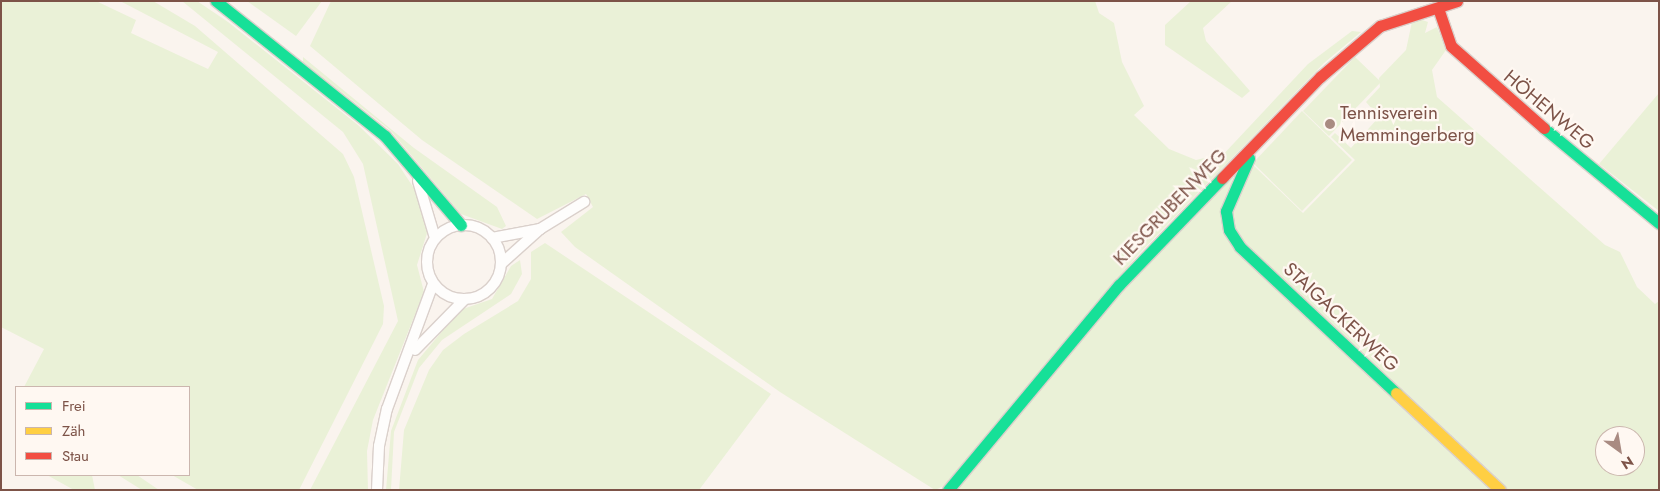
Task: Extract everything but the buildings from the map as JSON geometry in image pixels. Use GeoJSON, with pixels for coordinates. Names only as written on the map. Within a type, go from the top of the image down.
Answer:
{"type":"FeatureCollection","features":[{"type":"Feature","properties":{"kind":"street"},"geometry":{"type":"LineString","coordinates":[[216,1],[385,136],[461,225]]}},
{"type":"Feature","properties":{"kind":"street","name":"KIESGRUBENWEG"},"geometry":{"type":"LineString","coordinates":[[948,490],[1119,285],[1206,192],[1258,145],[1349,50],[1380,26],[1415,11],[1438,8],[1457,1]]}},
{"type":"Feature","properties":{"kind":"street","name":"HÖHENWEG"},"geometry":{"type":"LineString","coordinates":[[1438,8],[1451,46],[1467,64],[1659,223]]}},
{"type":"Feature","properties":{"kind":"street","name":"STAIGACKERWEG"},"geometry":{"type":"LineString","coordinates":[[1258,145],[1233,188],[1226,211],[1229,230],[1240,247],[1500,490]]}},
{"type":"Feature","properties":{"kind":"street"},"geometry":{"type":"LineString","coordinates":[[377,490],[386,416],[411,355],[433,284],[427,257],[435,238],[415,173]]}},
{"type":"Feature","properties":{"kind":"street"},"geometry":{"type":"LineString","coordinates":[[411,355],[464,300],[490,289],[501,264],[540,229],[584,202]]}},
{"type":"Feature","properties":{"kind":"street"},"geometry":{"type":"LineString","coordinates":[[435,238],[461,225],[478,228],[492,238],[501,264]]}},
{"type":"Feature","properties":{"kind":"street"},"geometry":{"type":"LineString","coordinates":[[492,238],[540,229]]}},
{"type":"Feature","properties":{"kind":"street"},"geometry":{"type":"LineString","coordinates":[[433,284],[443,294],[464,300]]}},
{"type":"Feature","properties":{"kind":"green space"},"geometry":{"type":"Polygon","coordinates":[[[1,1],[96,1],[136,20],[131,33],[208,69],[218,52],[120,1],[153,1],[195,26],[343,154],[354,177],[384,306],[383,324],[299,490],[198,490],[174,476],[190,476],[190,386],[25,386],[44,349],[1,327],[1,1]]]}},
{"type":"Feature","properties":{"kind":"green space"},"geometry":{"type":"Polygon","coordinates":[[[182,1],[197,1],[228,22],[358,125],[398,164],[417,193],[428,230],[417,265],[424,292],[373,420],[367,451],[368,490],[310,490],[398,321],[363,164],[343,132],[182,1]]]}},
{"type":"Feature","properties":{"kind":"green space"},"geometry":{"type":"Polygon","coordinates":[[[247,1],[322,1],[296,36],[247,1]]]}},
{"type":"Feature","properties":{"kind":"green space"},"geometry":{"type":"Polygon","coordinates":[[[331,1],[1095,1],[1099,13],[1114,23],[1122,62],[1144,106],[1134,115],[1169,149],[1196,160],[1217,155],[1219,159],[1308,64],[1352,31],[1361,32],[1324,63],[1137,256],[946,485],[935,490],[780,392],[575,247],[561,232],[593,207],[586,194],[537,219],[422,140],[310,46],[331,1]]]}},
{"type":"Feature","properties":{"kind":"green space"},"geometry":{"type":"Polygon","coordinates":[[[1191,1],[1232,1],[1203,28],[1206,41],[1250,91],[1242,98],[1165,45],[1165,25],[1191,1]]]}},
{"type":"Feature","properties":{"kind":"green space"},"geometry":{"type":"Polygon","coordinates":[[[1413,17],[1428,22],[1425,33],[1437,27],[1446,50],[1432,70],[1437,97],[1605,245],[1620,252],[1637,287],[1655,304],[1659,301],[1659,490],[1505,490],[1239,240],[1232,226],[1233,198],[1251,163],[1303,213],[1355,160],[1331,137],[1335,133],[1351,148],[1379,117],[1366,102],[1380,87],[1379,78],[1406,50],[1413,17]]]}},
{"type":"Feature","properties":{"kind":"green space"},"geometry":{"type":"Polygon","coordinates":[[[303,57],[414,148],[497,207],[506,226],[502,229],[461,214],[390,130],[303,62],[303,57]]]}},
{"type":"Feature","properties":{"kind":"green space"},"geometry":{"type":"Polygon","coordinates":[[[1355,57],[1381,82],[1329,136],[1303,111],[1355,57]]]}},
{"type":"Feature","properties":{"kind":"green space"},"geometry":{"type":"Polygon","coordinates":[[[1659,93],[1659,211],[1599,164],[1659,93]]]}},
{"type":"Feature","properties":{"kind":"green space"},"geometry":{"type":"Polygon","coordinates":[[[1302,111],[1352,160],[1302,211],[1253,163],[1302,111]]]}},
{"type":"Feature","properties":{"kind":"green space"},"geometry":{"type":"Polygon","coordinates":[[[1234,174],[1223,223],[1494,490],[954,490],[1093,319],[1234,174]]]}},
{"type":"Feature","properties":{"kind":"green space"},"geometry":{"type":"Polygon","coordinates":[[[545,243],[771,394],[699,490],[399,490],[404,430],[429,370],[443,350],[464,334],[518,301],[531,279],[531,252],[545,243]]]}},
{"type":"Feature","properties":{"kind":"green space"},"geometry":{"type":"Polygon","coordinates":[[[520,260],[522,274],[511,294],[442,340],[419,368],[394,432],[391,490],[386,490],[391,431],[418,360],[460,310],[492,299],[511,266],[520,260]]]}},
{"type":"Feature","properties":{"kind":"green space"},"geometry":{"type":"Polygon","coordinates":[[[49,476],[92,476],[95,490],[74,490],[49,476]]]}},
{"type":"Feature","properties":{"kind":"green space"},"geometry":{"type":"Polygon","coordinates":[[[120,476],[138,476],[159,490],[142,490],[120,476]]]}},
{"type":"Feature","properties":{"kind":"traffic: fast"},"geometry":{"type":"LineString","coordinates":[[216,1],[385,136],[461,225]]}},
{"type":"Feature","properties":{"kind":"traffic: fast"},"geometry":{"type":"LineString","coordinates":[[1544,128],[1659,223]]}},
{"type":"Feature","properties":{"kind":"traffic: fast"},"geometry":{"type":"LineString","coordinates":[[1249,158],[1226,211],[1229,230],[1240,247],[1396,393]]}},
{"type":"Feature","properties":{"kind":"traffic: fast"},"geometry":{"type":"LineString","coordinates":[[948,490],[1119,285],[1222,178]]}},
{"type":"Feature","properties":{"kind":"traffic: slow"},"geometry":{"type":"LineString","coordinates":[[1396,393],[1500,490]]}},
{"type":"Feature","properties":{"kind":"traffic: jam"},"geometry":{"type":"LineString","coordinates":[[1222,178],[1320,77],[1380,26],[1457,1]]}},
{"type":"Feature","properties":{"kind":"traffic: jam"},"geometry":{"type":"LineString","coordinates":[[1438,8],[1451,46],[1544,128]]}},
{"type":"Feature","properties":{"kind":"place","name":"Tennisverein Memmingerberg"},"geometry":{"type":"Point","coordinates":[1330,124]}}]}
